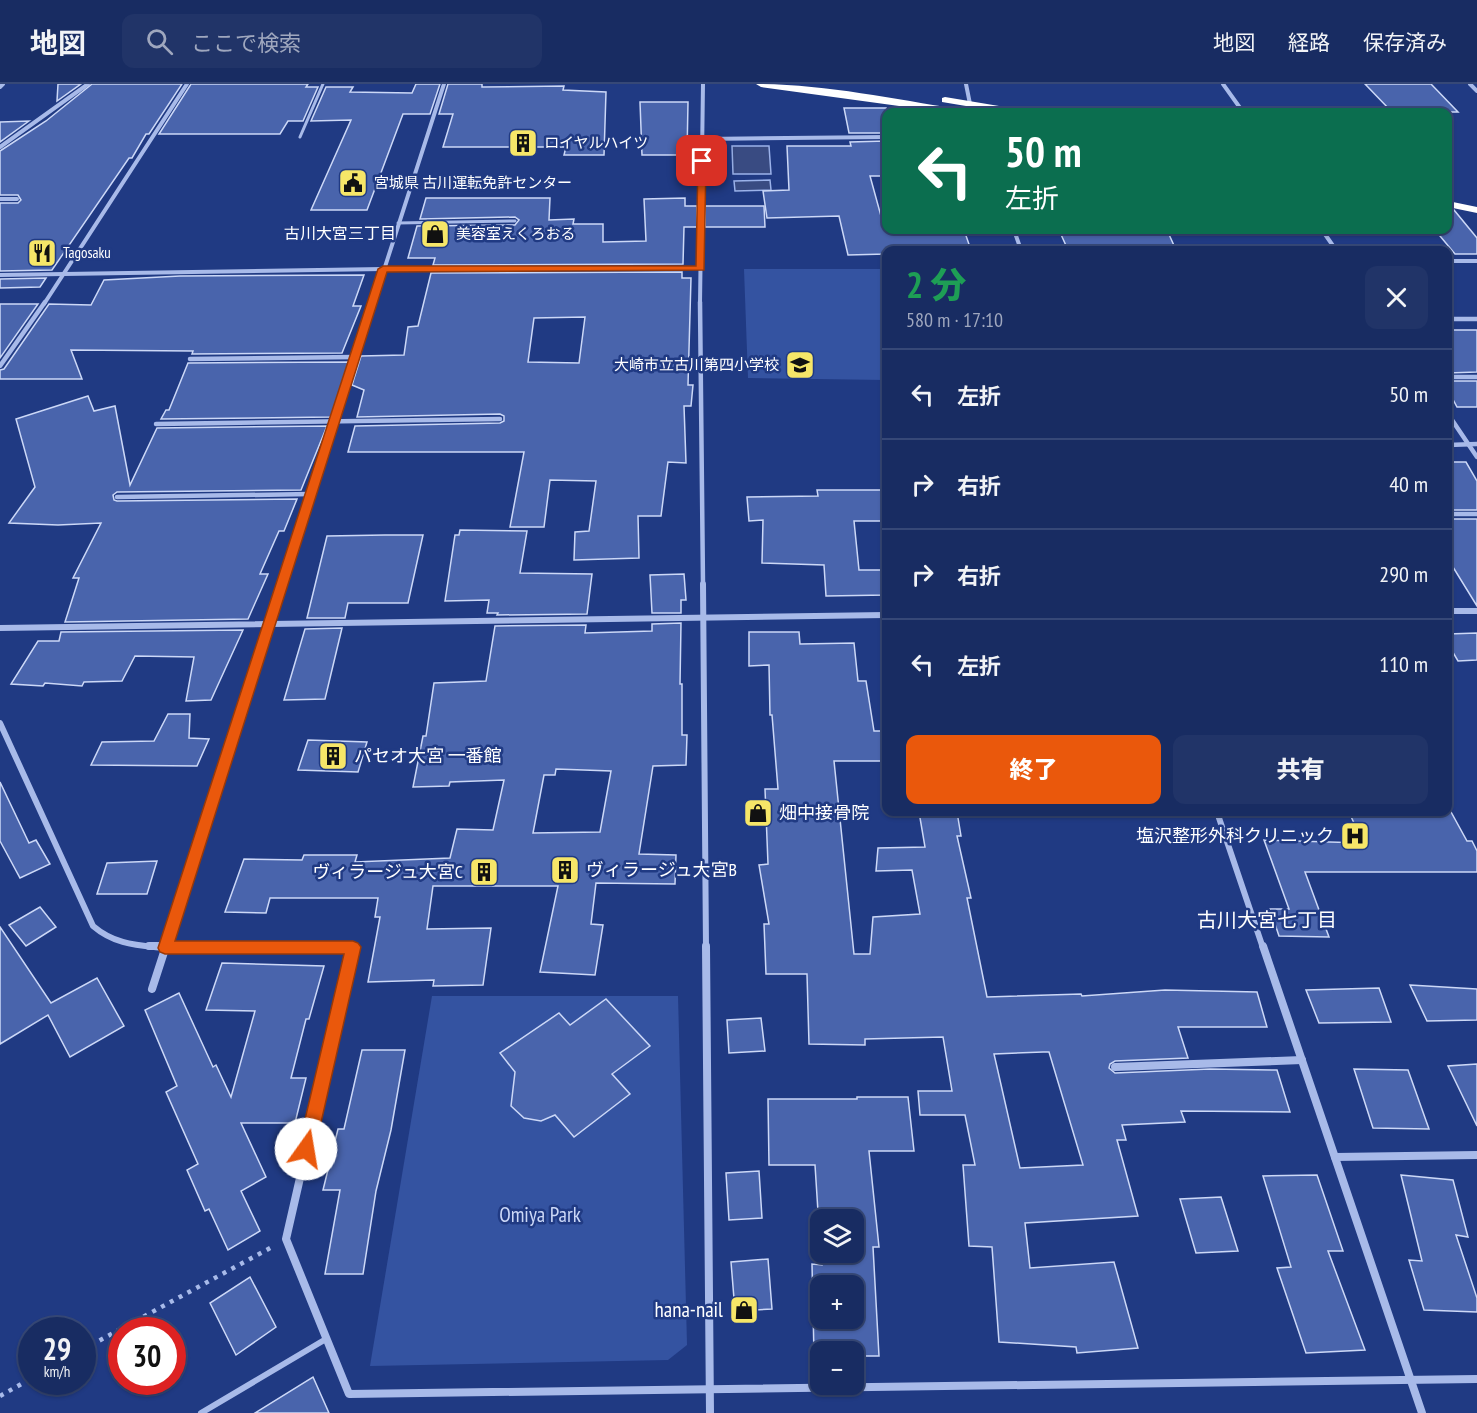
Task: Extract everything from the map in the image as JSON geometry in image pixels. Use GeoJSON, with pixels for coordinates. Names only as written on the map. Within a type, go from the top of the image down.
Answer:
{"type":"FeatureCollection","features":[{"type":"Feature","properties":{"kind":"highway"},"geometry":{"type":"LineString","coordinates":[[761,84],[933,108]]}},
{"type":"Feature","properties":{"kind":"highway"},"geometry":{"type":"LineString","coordinates":[[843,84],[994,108]]}},
{"type":"Feature","properties":{"kind":"highway"},"geometry":{"type":"LineString","coordinates":[[1452,196],[1477,201]]}},
{"type":"Feature","properties":{"kind":"highway"},"geometry":{"type":"LineString","coordinates":[[1452,205],[1477,210]]}},
{"type":"Feature","properties":{"kind":"street"},"geometry":{"type":"LineString","coordinates":[[0,147],[88,84]]}},
{"type":"Feature","properties":{"kind":"street"},"geometry":{"type":"LineString","coordinates":[[0,366],[65,273],[187,84]]}},
{"type":"Feature","properties":{"kind":"street"},"geometry":{"type":"LineString","coordinates":[[152,989],[444,84]]}},
{"type":"Feature","properties":{"kind":"street"},"geometry":{"type":"LineString","coordinates":[[703,84],[700,268],[710,1413]]}},
{"type":"Feature","properties":{"kind":"street"},"geometry":{"type":"LineString","coordinates":[[966,84],[970,104]]}},
{"type":"Feature","properties":{"kind":"street"},"geometry":{"type":"LineString","coordinates":[[1223,84],[1240,108]]}},
{"type":"Feature","properties":{"kind":"street"},"geometry":{"type":"LineString","coordinates":[[1470,84],[1477,91]]}},
{"type":"Feature","properties":{"kind":"street"},"geometry":{"type":"LineString","coordinates":[[703,139],[882,137]]}},
{"type":"Feature","properties":{"kind":"street"},"geometry":{"type":"LineString","coordinates":[[0,200],[17,200]]}},
{"type":"Feature","properties":{"kind":"street"},"geometry":{"type":"LineString","coordinates":[[1452,261],[1477,261]]}},
{"type":"Feature","properties":{"kind":"street"},"geometry":{"type":"LineString","coordinates":[[0,275],[383,269],[700,268]]}},
{"type":"Feature","properties":{"kind":"street"},"geometry":{"type":"LineString","coordinates":[[1452,319],[1477,319]]}},
{"type":"Feature","properties":{"kind":"street"},"geometry":{"type":"LineString","coordinates":[[190,358],[355,357]]}},
{"type":"Feature","properties":{"kind":"street"},"geometry":{"type":"LineString","coordinates":[[1452,377],[1477,377]]}},
{"type":"Feature","properties":{"kind":"street"},"geometry":{"type":"LineString","coordinates":[[156,424],[500,419]]}},
{"type":"Feature","properties":{"kind":"street"},"geometry":{"type":"LineString","coordinates":[[1452,420],[1477,457]]}},
{"type":"Feature","properties":{"kind":"street"},"geometry":{"type":"LineString","coordinates":[[1452,445],[1477,444]]}},
{"type":"Feature","properties":{"kind":"street"},"geometry":{"type":"LineString","coordinates":[[117,497],[311,494]]}},
{"type":"Feature","properties":{"kind":"street"},"geometry":{"type":"LineString","coordinates":[[1452,514],[1477,514]]}},
{"type":"Feature","properties":{"kind":"street"},"geometry":{"type":"LineString","coordinates":[[1452,611],[1477,611]]}},
{"type":"Feature","properties":{"kind":"street"},"geometry":{"type":"LineString","coordinates":[[0,628],[882,615]]}},
{"type":"Feature","properties":{"kind":"street"},"geometry":{"type":"LineString","coordinates":[[0,723],[93,926],[106,937],[121,943],[165,948],[353,947],[286,1239],[349,1394],[1477,1379]]}},
{"type":"Feature","properties":{"kind":"street"},"geometry":{"type":"LineString","coordinates":[[1218,816],[1422,1413]]}},
{"type":"Feature","properties":{"kind":"street"},"geometry":{"type":"LineString","coordinates":[[1115,1067],[1302,1060]]}},
{"type":"Feature","properties":{"kind":"street"},"geometry":{"type":"LineString","coordinates":[[1335,1157],[1477,1155]]}},
{"type":"Feature","properties":{"kind":"lane"},"geometry":{"type":"LineString","coordinates":[[300,137],[323,84]]}},
{"type":"Feature","properties":{"kind":"lane"},"geometry":{"type":"LineString","coordinates":[[398,223],[515,221]]}},
{"type":"Feature","properties":{"kind":"lane"},"geometry":{"type":"LineString","coordinates":[[201,1413],[326,1339]]}},
{"type":"Feature","properties":{"kind":"path"},"geometry":{"type":"LineString","coordinates":[[96,1342],[286,1239]]}},
{"type":"Feature","properties":{"kind":"path"},"geometry":{"type":"LineString","coordinates":[[0,1396],[18,1386]]}},
{"type":"Feature","properties":{"kind":"green space"},"geometry":{"type":"Polygon","coordinates":[[[744,269],[882,269],[882,380],[748,378],[744,269]]]}},
{"type":"Feature","properties":{"kind":"green space","name":"Omiya Park"},"geometry":{"type":"Polygon","coordinates":[[[432,996],[678,996],[687,1345],[668,1360],[370,1366],[432,996]]]}},
{"type":"Feature","properties":{"kind":"shaded area"},"geometry":{"type":"Polygon","coordinates":[[[732,146],[769,146],[771,174],[733,174],[732,146]]]}},
{"type":"Feature","properties":{"kind":"shaded area"},"geometry":{"type":"Polygon","coordinates":[[[770,180],[771,190],[735,191],[734,181],[770,180]]]}},
{"type":"Feature","properties":{"kind":"building"},"geometry":{"type":"Polygon","coordinates":[[[58,84],[81,84],[57,101],[58,84]]]}},
{"type":"Feature","properties":{"kind":"building"},"geometry":{"type":"Polygon","coordinates":[[[92,84],[182,84],[52,270],[0,271],[0,203],[18,203],[21,200],[18,195],[0,195],[0,151],[46,121],[92,84]]]}},
{"type":"Feature","properties":{"kind":"building"},"geometry":{"type":"Polygon","coordinates":[[[191,84],[308,84],[306,87],[318,87],[303,121],[288,121],[280,134],[159,134],[191,84]]]}},
{"type":"Feature","properties":{"kind":"building"},"geometry":{"type":"Polygon","coordinates":[[[416,84],[440,84],[430,114],[403,114],[367,210],[311,210],[351,120],[311,121],[326,87],[353,87],[350,92],[412,93],[416,84]]]}},
{"type":"Feature","properties":{"kind":"building"},"geometry":{"type":"Polygon","coordinates":[[[448,84],[482,84],[482,87],[564,86],[563,90],[606,92],[604,155],[564,155],[566,147],[443,147],[453,114],[439,114],[448,84]]]}},
{"type":"Feature","properties":{"kind":"building"},"geometry":{"type":"Polygon","coordinates":[[[1365,84],[1431,84],[1458,112],[1452,112],[1452,108],[1388,108],[1365,84]]]}},
{"type":"Feature","properties":{"kind":"building"},"geometry":{"type":"Polygon","coordinates":[[[640,102],[688,102],[687,155],[642,155],[640,102]]]}},
{"type":"Feature","properties":{"kind":"building"},"geometry":{"type":"Polygon","coordinates":[[[844,108],[882,108],[882,133],[849,133],[844,108]]]}},
{"type":"Feature","properties":{"kind":"building"},"geometry":{"type":"Polygon","coordinates":[[[29,121],[0,142],[0,122],[29,121]]]}},
{"type":"Feature","properties":{"kind":"building"},"geometry":{"type":"Polygon","coordinates":[[[882,141],[882,176],[870,176],[882,220],[882,234],[965,234],[970,246],[882,246],[882,254],[848,255],[839,216],[767,218],[763,191],[789,190],[787,146],[851,146],[850,142],[882,141]]]}},
{"type":"Feature","properties":{"kind":"building"},"geometry":{"type":"Polygon","coordinates":[[[426,198],[550,198],[549,220],[574,219],[573,224],[603,224],[603,242],[646,241],[644,199],[685,198],[685,206],[697,206],[697,227],[684,227],[683,264],[433,265],[435,258],[408,258],[417,226],[515,225],[519,220],[515,217],[420,219],[426,198]]]}},
{"type":"Feature","properties":{"kind":"building"},"geometry":{"type":"Polygon","coordinates":[[[705,206],[764,206],[765,227],[705,227],[705,206]]]}},
{"type":"Feature","properties":{"kind":"building"},"geometry":{"type":"Polygon","coordinates":[[[1452,210],[1477,238],[1477,254],[1455,254],[1452,246],[1448,246],[1438,234],[1452,234],[1452,210]]]}},
{"type":"Feature","properties":{"kind":"building"},"geometry":{"type":"Polygon","coordinates":[[[1061,234],[1169,234],[1174,246],[1066,246],[1061,234]]]}},
{"type":"Feature","properties":{"kind":"building"},"geometry":{"type":"Polygon","coordinates":[[[682,272],[682,278],[691,278],[688,385],[693,385],[691,406],[684,406],[686,463],[668,462],[661,516],[638,516],[639,558],[574,560],[575,532],[589,531],[596,481],[550,480],[544,527],[510,527],[524,452],[348,452],[355,426],[500,423],[504,421],[504,416],[500,414],[357,417],[364,390],[352,385],[361,356],[404,355],[408,327],[418,326],[431,273],[682,272]],[[585,317],[534,318],[528,362],[579,363],[585,317]]]}},
{"type":"Feature","properties":{"kind":"building"},"geometry":{"type":"Polygon","coordinates":[[[364,275],[353,306],[361,306],[342,353],[192,354],[193,351],[71,350],[82,379],[0,379],[0,370],[4,369],[49,304],[91,305],[104,280],[180,276],[364,275]]]}},
{"type":"Feature","properties":{"kind":"building"},"geometry":{"type":"Polygon","coordinates":[[[46,278],[40,287],[0,288],[0,279],[46,278]]]}},
{"type":"Feature","properties":{"kind":"building"},"geometry":{"type":"Polygon","coordinates":[[[0,304],[38,304],[0,358],[0,304]]]}},
{"type":"Feature","properties":{"kind":"building"},"geometry":{"type":"Polygon","coordinates":[[[1452,330],[1477,330],[1477,372],[1452,373],[1452,330]]]}},
{"type":"Feature","properties":{"kind":"building"},"geometry":{"type":"Polygon","coordinates":[[[350,362],[331,417],[161,419],[166,410],[169,410],[188,363],[350,362]]]}},
{"type":"Feature","properties":{"kind":"building"},"geometry":{"type":"Polygon","coordinates":[[[1452,381],[1477,381],[1477,407],[1457,407],[1452,398],[1452,381]]]}},
{"type":"Feature","properties":{"kind":"building"},"geometry":{"type":"Polygon","coordinates":[[[88,396],[94,411],[115,406],[130,485],[157,428],[327,426],[301,490],[117,492],[113,495],[114,500],[117,501],[297,499],[284,531],[279,531],[260,574],[268,574],[248,619],[65,622],[79,578],[73,578],[101,523],[58,525],[9,523],[35,487],[16,419],[88,396]]]}},
{"type":"Feature","properties":{"kind":"building"},"geometry":{"type":"Polygon","coordinates":[[[1452,462],[1466,462],[1477,481],[1477,510],[1452,510],[1452,462]]]}},
{"type":"Feature","properties":{"kind":"building"},"geometry":{"type":"Polygon","coordinates":[[[817,490],[882,490],[882,521],[854,521],[859,570],[882,570],[882,595],[826,596],[824,565],[762,563],[763,520],[749,521],[747,497],[818,496],[817,490]]]}},
{"type":"Feature","properties":{"kind":"building"},"geometry":{"type":"Polygon","coordinates":[[[1452,519],[1477,519],[1477,606],[1452,565],[1452,519]]]}},
{"type":"Feature","properties":{"kind":"building"},"geometry":{"type":"Polygon","coordinates":[[[460,530],[527,531],[520,573],[592,574],[587,614],[497,615],[498,613],[487,613],[489,600],[445,601],[455,535],[459,535],[460,530]]]}},
{"type":"Feature","properties":{"kind":"building"},"geometry":{"type":"Polygon","coordinates":[[[423,535],[408,603],[348,603],[345,618],[307,618],[327,536],[423,535]]]}},
{"type":"Feature","properties":{"kind":"building"},"geometry":{"type":"Polygon","coordinates":[[[684,574],[686,600],[681,600],[681,613],[652,613],[650,575],[684,574]]]}},
{"type":"Feature","properties":{"kind":"building"},"geometry":{"type":"Polygon","coordinates":[[[681,623],[680,684],[682,684],[682,735],[687,735],[686,765],[653,766],[639,854],[676,855],[675,884],[596,883],[591,924],[603,925],[595,975],[540,972],[558,886],[433,886],[427,929],[491,928],[483,985],[433,986],[434,980],[368,982],[380,917],[375,917],[378,898],[270,898],[266,913],[225,912],[244,859],[302,860],[304,855],[357,855],[355,862],[450,858],[457,829],[493,830],[504,780],[450,782],[449,786],[413,787],[423,736],[426,736],[434,683],[486,681],[495,626],[586,625],[585,633],[652,631],[652,624],[681,623]],[[556,769],[555,775],[544,775],[533,833],[600,832],[611,771],[556,769]]]}},
{"type":"Feature","properties":{"kind":"building"},"geometry":{"type":"Polygon","coordinates":[[[342,628],[325,699],[284,700],[305,629],[342,628]]]}},
{"type":"Feature","properties":{"kind":"building"},"geometry":{"type":"Polygon","coordinates":[[[243,630],[211,700],[186,701],[194,657],[135,656],[122,681],[84,682],[82,686],[45,683],[43,686],[11,684],[38,641],[59,641],[61,632],[243,630]]]}},
{"type":"Feature","properties":{"kind":"building"},"geometry":{"type":"Polygon","coordinates":[[[749,632],[799,632],[800,644],[854,643],[858,681],[866,681],[874,731],[882,731],[882,761],[834,761],[854,954],[870,954],[873,917],[920,914],[912,870],[876,871],[878,848],[925,847],[920,816],[958,816],[961,836],[957,836],[971,898],[967,898],[987,997],[1081,994],[1082,996],[1165,990],[1257,992],[1267,1027],[1178,1027],[1188,1058],[1115,1061],[1110,1064],[1109,1068],[1115,1073],[1210,1069],[1277,1070],[1290,1112],[1181,1111],[1185,1122],[1122,1125],[1126,1140],[1117,1140],[1138,1216],[1025,1223],[1030,1268],[1114,1262],[1138,1348],[1077,1353],[1076,1347],[999,1342],[992,1247],[969,1246],[963,1165],[975,1165],[965,1115],[920,1115],[918,1091],[952,1091],[943,1037],[865,1039],[865,1045],[809,1044],[807,974],[766,974],[764,924],[769,924],[759,865],[768,864],[765,789],[778,789],[772,715],[770,715],[769,665],[749,666],[749,632]],[[1049,1052],[994,1054],[1020,1168],[1083,1165],[1049,1052]]]}},
{"type":"Feature","properties":{"kind":"building"},"geometry":{"type":"Polygon","coordinates":[[[1477,633],[1477,660],[1458,661],[1452,651],[1452,634],[1477,633]]]}},
{"type":"Feature","properties":{"kind":"building"},"geometry":{"type":"Polygon","coordinates":[[[168,714],[190,714],[189,738],[209,739],[197,766],[91,765],[102,742],[154,741],[168,714]]]}},
{"type":"Feature","properties":{"kind":"building","name":"パセオ大宮 一番館"},"geometry":{"type":"Polygon","coordinates":[[[308,740],[367,742],[358,772],[298,770],[308,740]]]}},
{"type":"Feature","properties":{"kind":"building"},"geometry":{"type":"Polygon","coordinates":[[[0,782],[29,843],[36,840],[50,864],[20,878],[0,841],[0,782]]]}},
{"type":"Feature","properties":{"kind":"building"},"geometry":{"type":"Polygon","coordinates":[[[1452,814],[1467,841],[1472,841],[1477,851],[1477,872],[1305,872],[1329,937],[1279,936],[1270,909],[1289,909],[1264,840],[1363,843],[1351,816],[1452,816],[1452,814]]]}},
{"type":"Feature","properties":{"kind":"building"},"geometry":{"type":"Polygon","coordinates":[[[157,861],[147,894],[97,894],[107,863],[157,861]]]}},
{"type":"Feature","properties":{"kind":"building"},"geometry":{"type":"Polygon","coordinates":[[[40,907],[56,927],[26,946],[9,925],[40,907]]]}},
{"type":"Feature","properties":{"kind":"building"},"geometry":{"type":"Polygon","coordinates":[[[0,927],[51,1003],[97,978],[124,1026],[70,1057],[48,1015],[0,1044],[0,927]]]}},
{"type":"Feature","properties":{"kind":"building"},"geometry":{"type":"Polygon","coordinates":[[[222,963],[324,966],[309,1019],[306,1019],[291,1078],[306,1078],[295,1123],[241,1123],[266,1177],[241,1191],[260,1231],[228,1250],[209,1209],[205,1211],[187,1170],[198,1164],[166,1092],[177,1086],[145,1010],[179,993],[213,1067],[216,1065],[231,1097],[255,1011],[206,1010],[222,963]]]}},
{"type":"Feature","properties":{"kind":"building"},"geometry":{"type":"Polygon","coordinates":[[[1410,985],[1477,989],[1477,1020],[1427,1021],[1410,985]]]}},
{"type":"Feature","properties":{"kind":"building"},"geometry":{"type":"Polygon","coordinates":[[[1379,988],[1391,1022],[1319,1023],[1306,990],[1379,988]]]}},
{"type":"Feature","properties":{"kind":"building"},"geometry":{"type":"Polygon","coordinates":[[[606,999],[650,1046],[612,1074],[630,1094],[574,1137],[555,1115],[541,1121],[524,1118],[511,1106],[515,1072],[500,1053],[559,1013],[570,1025],[606,999]]]}},
{"type":"Feature","properties":{"kind":"building"},"geometry":{"type":"Polygon","coordinates":[[[761,1018],[765,1051],[729,1053],[727,1020],[761,1018]]]}},
{"type":"Feature","properties":{"kind":"building"},"geometry":{"type":"Polygon","coordinates":[[[362,1050],[405,1050],[391,1130],[376,1191],[363,1274],[325,1274],[340,1190],[323,1190],[338,1129],[344,1129],[362,1050]]]}},
{"type":"Feature","properties":{"kind":"building"},"geometry":{"type":"Polygon","coordinates":[[[1477,1064],[1477,1126],[1448,1066],[1477,1064]]]}},
{"type":"Feature","properties":{"kind":"building"},"geometry":{"type":"Polygon","coordinates":[[[1354,1069],[1408,1070],[1429,1129],[1373,1128],[1354,1069]]]}},
{"type":"Feature","properties":{"kind":"building"},"geometry":{"type":"Polygon","coordinates":[[[908,1097],[914,1151],[869,1151],[879,1247],[873,1247],[879,1356],[864,1356],[864,1341],[814,1341],[813,1329],[864,1329],[864,1275],[812,1275],[812,1264],[864,1263],[864,1209],[818,1209],[815,1165],[769,1165],[768,1099],[908,1097]]]}},
{"type":"Feature","properties":{"kind":"building"},"geometry":{"type":"Polygon","coordinates":[[[759,1171],[762,1218],[729,1220],[726,1173],[759,1171]]]}},
{"type":"Feature","properties":{"kind":"building"},"geometry":{"type":"Polygon","coordinates":[[[1317,1175],[1343,1251],[1328,1251],[1365,1350],[1306,1353],[1277,1268],[1291,1267],[1263,1176],[1317,1175]]]}},
{"type":"Feature","properties":{"kind":"building"},"geometry":{"type":"Polygon","coordinates":[[[1401,1175],[1453,1180],[1468,1237],[1456,1235],[1477,1298],[1477,1312],[1424,1310],[1409,1260],[1422,1261],[1401,1175]]]}},
{"type":"Feature","properties":{"kind":"building"},"geometry":{"type":"Polygon","coordinates":[[[1221,1197],[1238,1251],[1196,1253],[1180,1199],[1221,1197]]]}},
{"type":"Feature","properties":{"kind":"building"},"geometry":{"type":"Polygon","coordinates":[[[768,1259],[772,1309],[735,1311],[731,1262],[768,1259]]]}},
{"type":"Feature","properties":{"kind":"building"},"geometry":{"type":"Polygon","coordinates":[[[250,1277],[276,1327],[236,1355],[210,1303],[250,1277]]]}},
{"type":"Feature","properties":{"kind":"building"},"geometry":{"type":"Polygon","coordinates":[[[313,1377],[329,1413],[255,1413],[313,1377]]]}},
{"type":"Feature","properties":{"kind":"place","name":"ロイヤルハイツ"},"geometry":{"type":"Point","coordinates":[523,143]}},
{"type":"Feature","properties":{"kind":"place","name":"宮城県 古川運転免許センター"},"geometry":{"type":"Point","coordinates":[353,183]}},
{"type":"Feature","properties":{"kind":"place","name":"美容室えくろおる"},"geometry":{"type":"Point","coordinates":[435,234]}},
{"type":"Feature","properties":{"kind":"place","name":"Tagosaku"},"geometry":{"type":"Point","coordinates":[42,253]}},
{"type":"Feature","properties":{"kind":"place","name":"大崎市立古川第四小学校"},"geometry":{"type":"Point","coordinates":[800,365]}},
{"type":"Feature","properties":{"kind":"place","name":"パセオ大宮 一番館"},"geometry":{"type":"Point","coordinates":[333,756]}},
{"type":"Feature","properties":{"kind":"place","name":"畑中接骨院"},"geometry":{"type":"Point","coordinates":[758,813]}},
{"type":"Feature","properties":{"kind":"place","name":"塩沢整形外科クリニック"},"geometry":{"type":"Point","coordinates":[1355,836]}},
{"type":"Feature","properties":{"kind":"place","name":"ヴィラージュ大宮B"},"geometry":{"type":"Point","coordinates":[565,870]}},
{"type":"Feature","properties":{"kind":"place","name":"ヴィラージュ大宮C"},"geometry":{"type":"Point","coordinates":[484,872]}},
{"type":"Feature","properties":{"kind":"place","name":"hana-nail"},"geometry":{"type":"Point","coordinates":[744,1310]}},
{"type":"Feature","properties":{"kind":"district","name":"古川大宮三丁目"},"geometry":{"type":"Point","coordinates":[340,233]}},
{"type":"Feature","properties":{"kind":"district","name":"古川大宮七丁目"},"geometry":{"type":"Point","coordinates":[1267,920]}},
{"type":"Feature","properties":{"kind":"route"},"geometry":{"type":"LineString","coordinates":[[306,1149],[353,947],[165,948],[383,269],[700,268],[702,161]]}}]}
